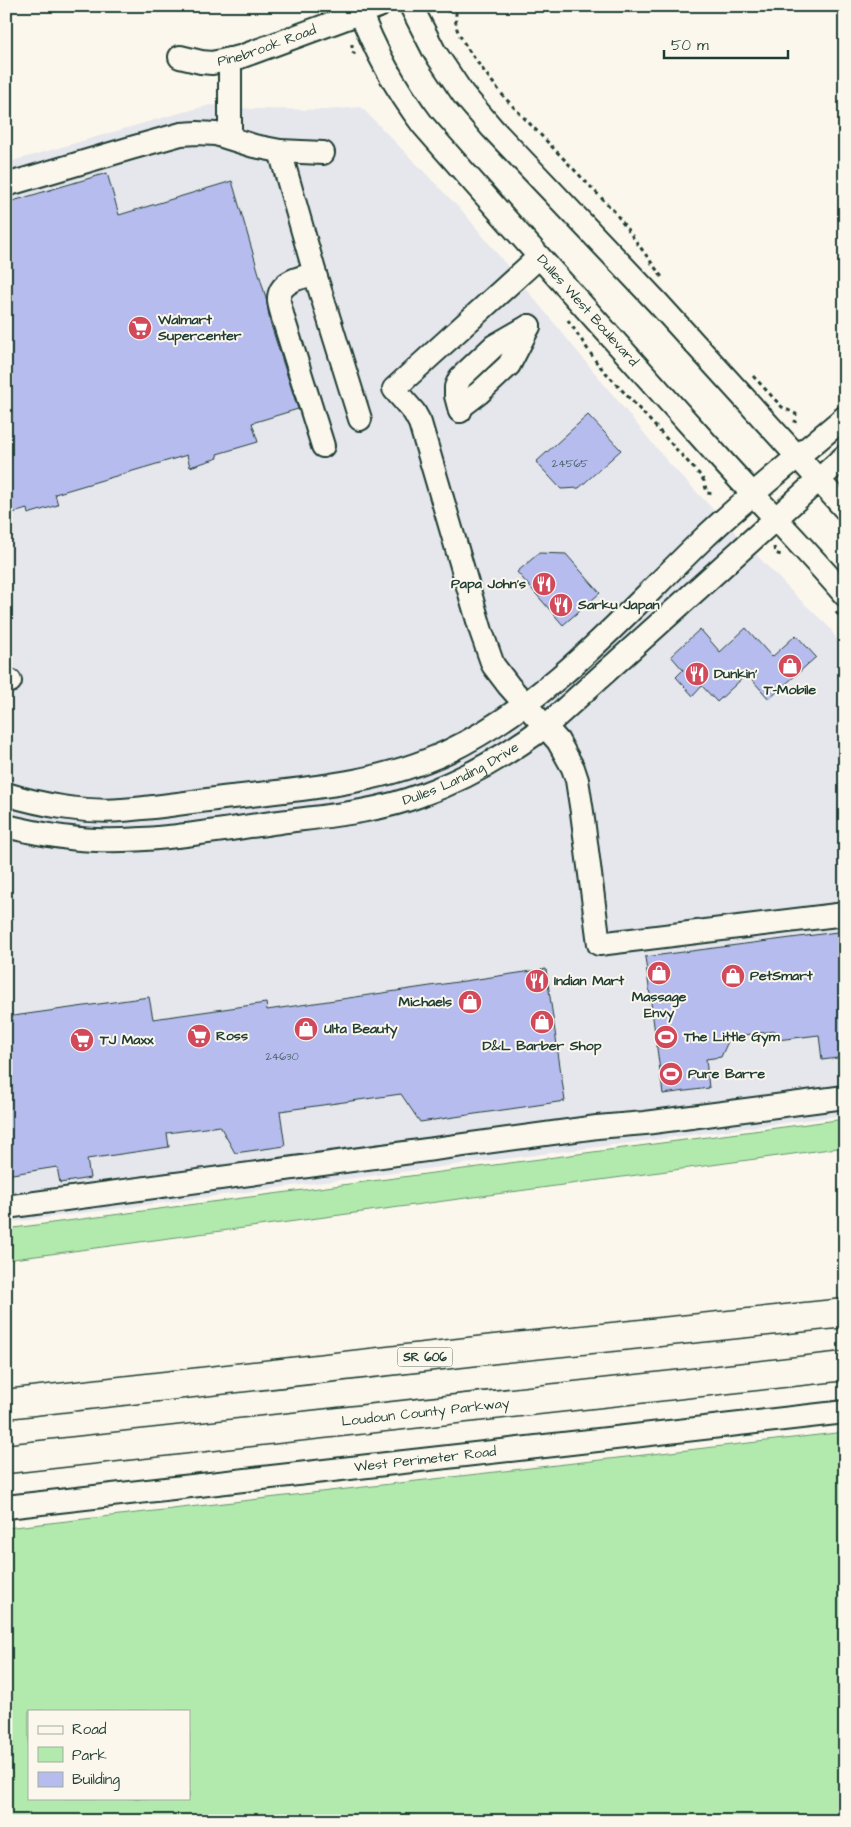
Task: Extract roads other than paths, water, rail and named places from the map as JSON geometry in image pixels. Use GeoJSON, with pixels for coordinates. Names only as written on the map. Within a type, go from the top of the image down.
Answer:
{"type":"FeatureCollection","features":[{"type":"Feature","properties":{"kind":"main road","name":"SR 606"},"geometry":{"type":"LineString","coordinates":[[6,1404],[495,1349],[845,1313]]}},
{"type":"Feature","properties":{"kind":"main road","name":"Loudoun County Parkway"},"geometry":{"type":"LineString","coordinates":[[6,1458],[845,1366]]}},
{"type":"Feature","properties":{"kind":"street"},"geometry":{"type":"LineString","coordinates":[[411,6],[434,51],[463,94],[492,128],[664,309],[845,509]]}},
{"type":"Feature","properties":{"kind":"street","name":"Pinebrook Road"},"geometry":{"type":"LineString","coordinates":[[180,57],[212,63],[230,59],[366,8]]}},
{"type":"Feature","properties":{"kind":"street","name":"Dulles West Boulevard"},"geometry":{"type":"LineString","coordinates":[[366,8],[386,70],[423,125],[753,495],[845,595]]}},
{"type":"Feature","properties":{"kind":"street"},"geometry":{"type":"LineString","coordinates":[[230,59],[230,138]]}},
{"type":"Feature","properties":{"kind":"street"},"geometry":{"type":"LineString","coordinates":[[6,185],[181,134],[216,134],[254,146],[280,151],[322,153]]}},
{"type":"Feature","properties":{"kind":"street"},"geometry":{"type":"LineString","coordinates":[[280,151],[315,274],[360,419]]}},
{"type":"Feature","properties":{"kind":"street"},"geometry":{"type":"LineString","coordinates":[[540,257],[394,389],[414,412],[420,423],[488,652],[501,676],[546,726],[568,757],[577,780],[599,944],[845,914]]}},
{"type":"Feature","properties":{"kind":"street"},"geometry":{"type":"LineString","coordinates":[[315,274],[299,278],[283,286],[278,298],[323,446]]}},
{"type":"Feature","properties":{"kind":"street"},"geometry":{"type":"LineString","coordinates":[[459,408],[456,387],[460,378],[494,346],[529,326]]}},
{"type":"Feature","properties":{"kind":"street","name":"Dulles Landing Drive"},"geometry":{"type":"LineString","coordinates":[[6,794],[52,805],[120,810],[346,784],[384,775],[446,752],[482,733],[526,705],[572,666],[707,535],[845,416]]}},
{"type":"Feature","properties":{"kind":"street","name":"Dulles Landing Drive"},"geometry":{"type":"LineString","coordinates":[[6,826],[53,836],[95,840],[138,840],[181,836],[362,810],[420,796],[464,777],[518,747],[546,726],[845,456]]}},
{"type":"Feature","properties":{"kind":"street"},"geometry":{"type":"LineString","coordinates":[[6,1207],[587,1128],[645,1123],[845,1097]]}},
{"type":"Feature","properties":{"kind":"street","name":"West Perimeter Road"},"geometry":{"type":"LineString","coordinates":[[6,1507],[845,1412]]}},
{"type":"Feature","properties":{"kind":"place","name":"Walmart Supercenter"},"geometry":{"type":"Point","coordinates":[140,328]}},
{"type":"Feature","properties":{"kind":"place","name":"Papa John's"},"geometry":{"type":"Point","coordinates":[544,584]}},
{"type":"Feature","properties":{"kind":"place","name":"Sarku Japan"},"geometry":{"type":"Point","coordinates":[561,605]}},
{"type":"Feature","properties":{"kind":"place","name":"T-Mobile"},"geometry":{"type":"Point","coordinates":[790,666]}},
{"type":"Feature","properties":{"kind":"place","name":"Dunkin'"},"geometry":{"type":"Point","coordinates":[697,674]}},
{"type":"Feature","properties":{"kind":"place","name":"Massage Envy"},"geometry":{"type":"Point","coordinates":[659,973]}},
{"type":"Feature","properties":{"kind":"place","name":"PetSmart"},"geometry":{"type":"Point","coordinates":[733,976]}},
{"type":"Feature","properties":{"kind":"place","name":"Indian Mart"},"geometry":{"type":"Point","coordinates":[537,981]}},
{"type":"Feature","properties":{"kind":"place","name":"Michaels"},"geometry":{"type":"Point","coordinates":[470,1002]}},
{"type":"Feature","properties":{"kind":"place","name":"D&L Barber Shop"},"geometry":{"type":"Point","coordinates":[542,1022]}},
{"type":"Feature","properties":{"kind":"place","name":"Ulta Beauty"},"geometry":{"type":"Point","coordinates":[306,1029]}},
{"type":"Feature","properties":{"kind":"place","name":"Ross"},"geometry":{"type":"Point","coordinates":[199,1036]}},
{"type":"Feature","properties":{"kind":"place","name":"The Little Gym"},"geometry":{"type":"Point","coordinates":[666,1037]}},
{"type":"Feature","properties":{"kind":"place","name":"TJ Maxx"},"geometry":{"type":"Point","coordinates":[82,1040]}},
{"type":"Feature","properties":{"kind":"place","name":"Pure Barre"},"geometry":{"type":"Point","coordinates":[671,1074]}}]}
